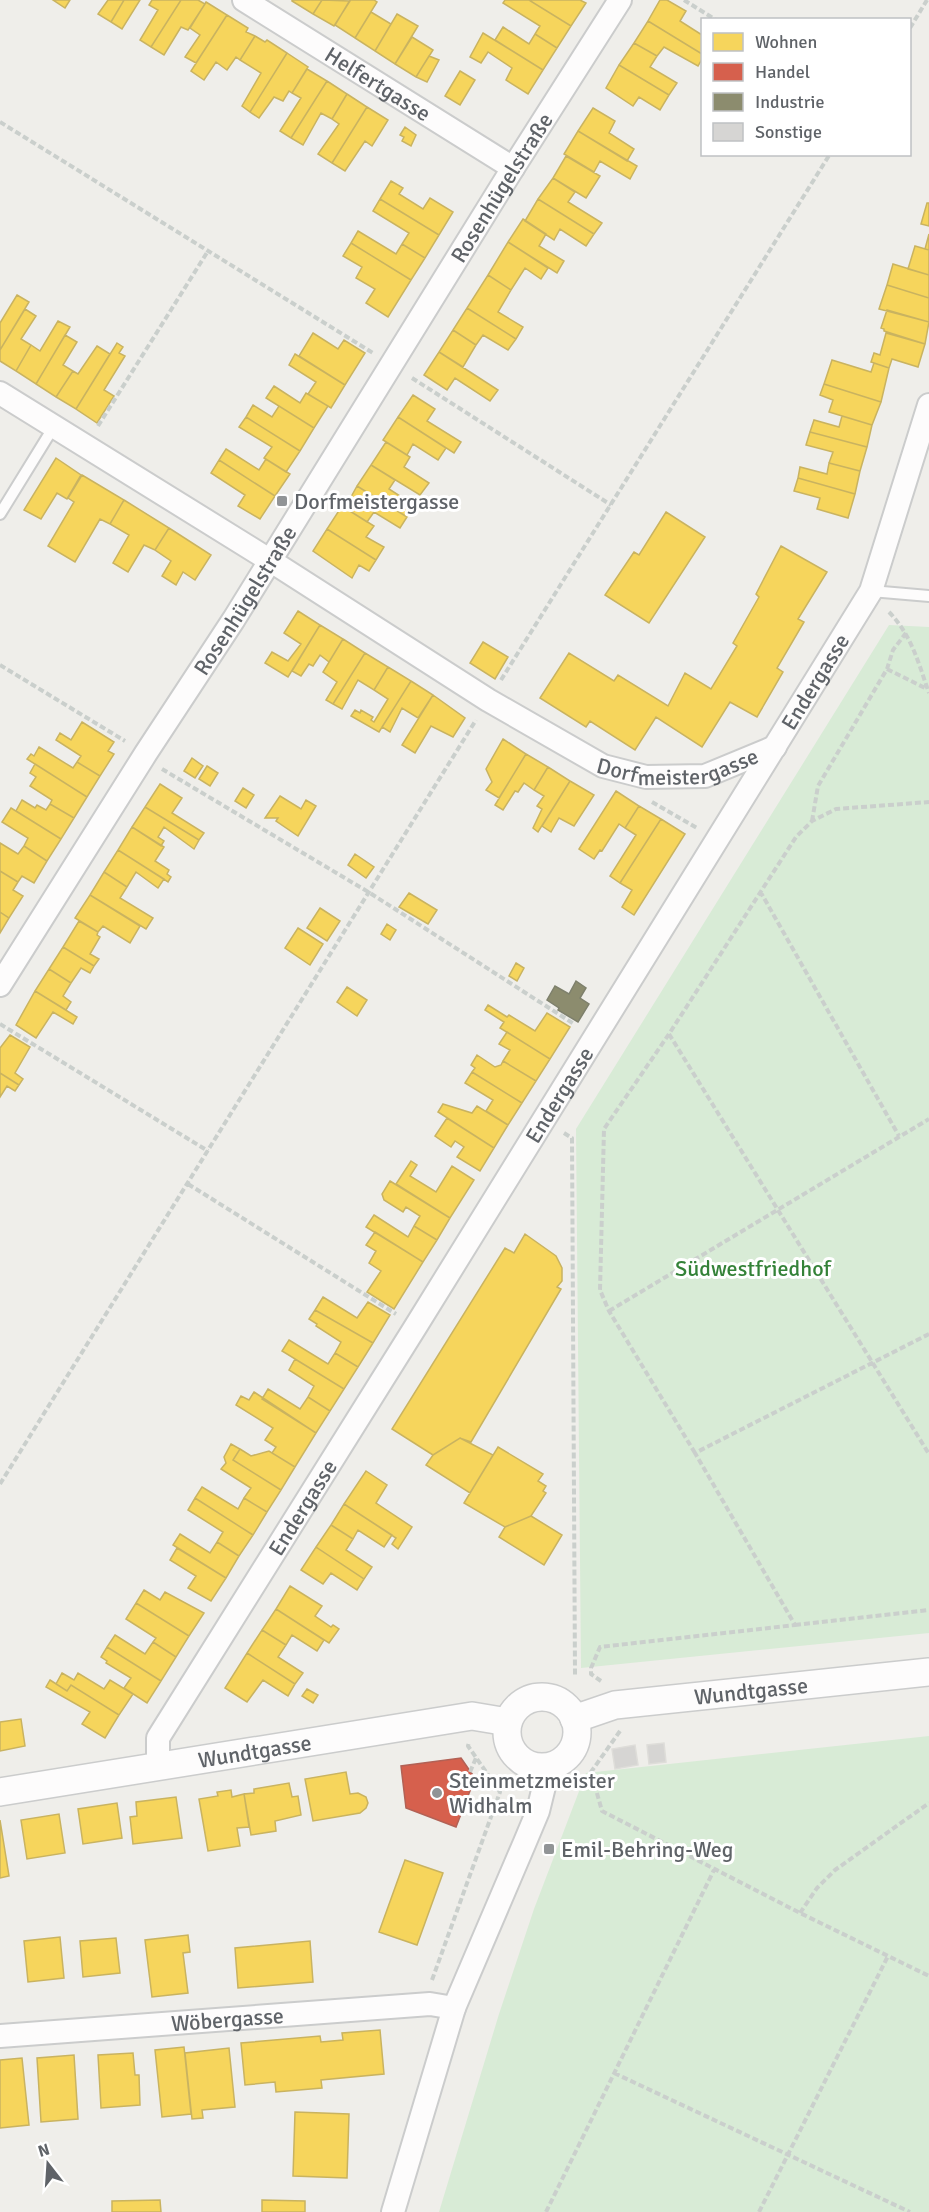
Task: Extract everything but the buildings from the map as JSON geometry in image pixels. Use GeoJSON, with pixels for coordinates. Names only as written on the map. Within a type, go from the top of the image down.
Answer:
{"type":"FeatureCollection","features":[{"type":"Feature","properties":{"kind":"street","name":"Helfertgasse"},"geometry":{"type":"LineString","coordinates":[[243,0],[513,168]]}},
{"type":"Feature","properties":{"kind":"street","name":"Rosenhügelstraße"},"geometry":{"type":"LineString","coordinates":[[0,986],[144,756],[271,561],[391,364],[620,0]]}},
{"type":"Feature","properties":{"kind":"street","name":"Dorfmeistergasse"},"geometry":{"type":"LineString","coordinates":[[0,393],[53,428],[271,561],[488,700],[603,766],[646,777],[705,776],[775,747]]}},
{"type":"Feature","properties":{"kind":"street","name":"Endergasse"},"geometry":{"type":"LineString","coordinates":[[158,1768],[158,1738],[871,591],[929,405]]}},
{"type":"Feature","properties":{"kind":"street","name":"Wundtgasse"},"geometry":{"type":"LineString","coordinates":[[574,1719],[611,1696],[929,1672]]}},
{"type":"Feature","properties":{"kind":"street"},"geometry":{"type":"LineString","coordinates":[[535,1698],[547,1698],[563,1705],[574,1719],[577,1731],[575,1743],[569,1754],[560,1762],[549,1767],[537,1767],[525,1763],[516,1756],[509,1745],[508,1722],[523,1702],[535,1698]]}},
{"type":"Feature","properties":{"kind":"street","name":"Wundtgasse"},"geometry":{"type":"LineString","coordinates":[[0,1792],[472,1716],[508,1722]]}},
{"type":"Feature","properties":{"kind":"street"},"geometry":{"type":"LineString","coordinates":[[393,2212],[454,2008],[538,1811],[549,1767]]}},
{"type":"Feature","properties":{"kind":"street","name":"Wöbergasse"},"geometry":{"type":"LineString","coordinates":[[0,2036],[430,2004],[454,2008]]}},
{"type":"Feature","properties":{"kind":"lane"},"geometry":{"type":"LineString","coordinates":[[0,514],[53,428]]}},
{"type":"Feature","properties":{"kind":"lane"},"geometry":{"type":"LineString","coordinates":[[871,591],[929,596]]}},
{"type":"Feature","properties":{"kind":"path"},"geometry":{"type":"LineString","coordinates":[[684,0],[713,18]]}},
{"type":"Feature","properties":{"kind":"path"},"geometry":{"type":"LineString","coordinates":[[911,24],[927,0]]}},
{"type":"Feature","properties":{"kind":"path"},"geometry":{"type":"LineString","coordinates":[[0,122],[391,364],[611,505]]}},
{"type":"Feature","properties":{"kind":"path"},"geometry":{"type":"LineString","coordinates":[[0,1484],[829,156]]}},
{"type":"Feature","properties":{"kind":"path"},"geometry":{"type":"LineString","coordinates":[[85,447],[208,251]]}},
{"type":"Feature","properties":{"kind":"path"},"geometry":{"type":"LineString","coordinates":[[871,591],[906,633],[914,648],[928,691]]}},
{"type":"Feature","properties":{"kind":"path"},"geometry":{"type":"LineString","coordinates":[[812,821],[818,786],[887,669],[893,650],[906,633]]}},
{"type":"Feature","properties":{"kind":"path"},"geometry":{"type":"LineString","coordinates":[[0,665],[144,756],[370,893],[595,1038]]}},
{"type":"Feature","properties":{"kind":"path"},"geometry":{"type":"LineString","coordinates":[[887,669],[928,691]]}},
{"type":"Feature","properties":{"kind":"path"},"geometry":{"type":"LineString","coordinates":[[646,777],[646,799],[717,840]]}},
{"type":"Feature","properties":{"kind":"path"},"geometry":{"type":"LineString","coordinates":[[795,1625],[609,1311],[600,1290],[604,1129],[669,1034],[796,837],[812,821],[836,809],[929,802]]}},
{"type":"Feature","properties":{"kind":"path"},"geometry":{"type":"LineString","coordinates":[[760,891],[899,1136]]}},
{"type":"Feature","properties":{"kind":"path"},"geometry":{"type":"LineString","coordinates":[[0,1024],[208,1151]]}},
{"type":"Feature","properties":{"kind":"path"},"geometry":{"type":"LineString","coordinates":[[669,1034],[929,1454]]}},
{"type":"Feature","properties":{"kind":"path"},"geometry":{"type":"LineString","coordinates":[[609,1311],[929,1119]]}},
{"type":"Feature","properties":{"kind":"path"},"geometry":{"type":"LineString","coordinates":[[543,1120],[572,1138],[575,1675]]}},
{"type":"Feature","properties":{"kind":"path"},"geometry":{"type":"LineString","coordinates":[[188,1184],[416,1326]]}},
{"type":"Feature","properties":{"kind":"path"},"geometry":{"type":"LineString","coordinates":[[695,1454],[929,1334]]}},
{"type":"Feature","properties":{"kind":"path"},"geometry":{"type":"LineString","coordinates":[[928,1975],[714,1870],[602,1811],[591,1772],[620,1731],[611,1696],[591,1674],[591,1668],[600,1647],[929,1610]]}},
{"type":"Feature","properties":{"kind":"path"},"geometry":{"type":"LineString","coordinates":[[430,2004],[433,1975],[500,1792],[468,1746],[472,1716]]}},
{"type":"Feature","properties":{"kind":"path"},"geometry":{"type":"LineString","coordinates":[[470,1772],[476,1757]]}},
{"type":"Feature","properties":{"kind":"path"},"geometry":{"type":"LineString","coordinates":[[800,1913],[817,1888],[835,1870],[929,1803]]}},
{"type":"Feature","properties":{"kind":"path"},"geometry":{"type":"LineString","coordinates":[[546,2212],[714,1870]]}},
{"type":"Feature","properties":{"kind":"path"},"geometry":{"type":"LineString","coordinates":[[759,2212],[888,1956]]}},
{"type":"Feature","properties":{"kind":"path"},"geometry":{"type":"LineString","coordinates":[[614,2073],[910,2212]]}},
{"type":"Feature","properties":{"kind":"green space","name":"Südwestfriedhof"},"geometry":{"type":"Polygon","coordinates":[[[889,625],[929,627],[929,1633],[581,1668],[576,1129],[889,625]]]}},
{"type":"Feature","properties":{"kind":"green space"},"geometry":{"type":"Polygon","coordinates":[[[929,1736],[929,2212],[439,2212],[499,2014],[534,1909],[586,1773],[929,1736]]]}},
{"type":"Feature","properties":{"kind":"place","name":"Dorfmeistergasse"},"geometry":{"type":"Point","coordinates":[282,501]}},
{"type":"Feature","properties":{"kind":"place","name":"Steinmetzmeister Widhalm"},"geometry":{"type":"Point","coordinates":[437,1793]}},
{"type":"Feature","properties":{"kind":"place","name":"Emil-Behring-Weg"},"geometry":{"type":"Point","coordinates":[549,1849]}}]}
